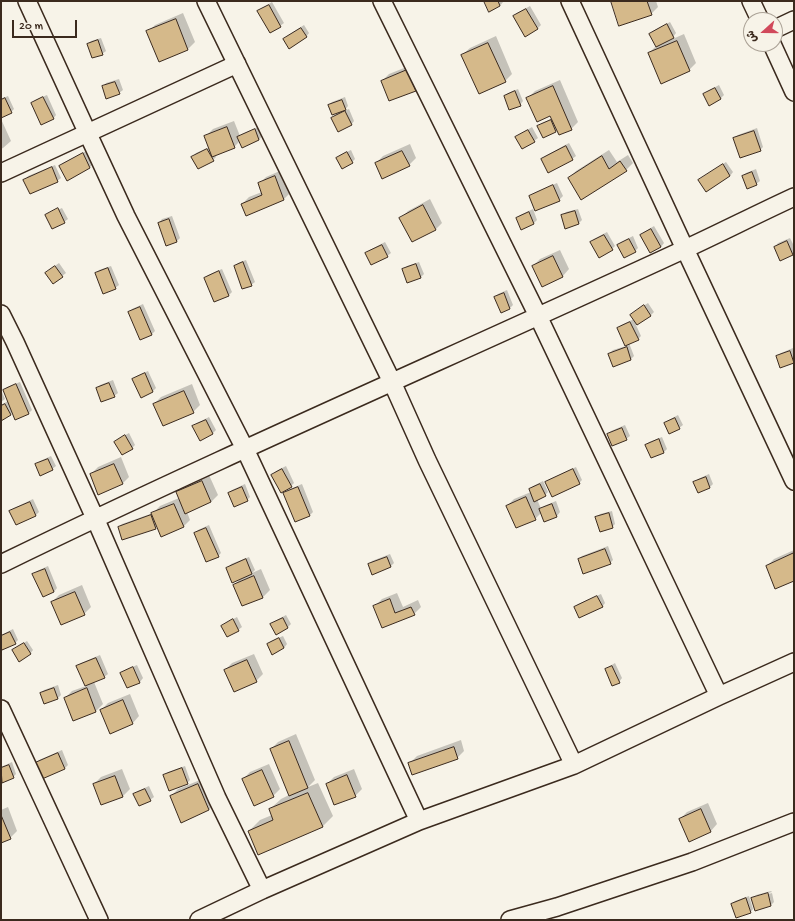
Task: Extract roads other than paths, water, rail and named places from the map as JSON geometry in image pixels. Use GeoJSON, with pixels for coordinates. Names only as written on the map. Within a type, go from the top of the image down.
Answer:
{"type":"FeatureCollection","features":[{"type":"Feature","properties":{"kind":"street"},"geometry":{"type":"LineString","coordinates":[[27,1],[126,216],[245,449],[419,822]]}},
{"type":"Feature","properties":{"kind":"street"},"geometry":{"type":"LineString","coordinates":[[382,1],[538,316],[719,696]]}},
{"type":"Feature","properties":{"kind":"street"},"geometry":{"type":"LineString","coordinates":[[570,1],[794,481]]}},
{"type":"Feature","properties":{"kind":"street"},"geometry":{"type":"LineString","coordinates":[[751,1],[756,12]]}},
{"type":"Feature","properties":{"kind":"street"},"geometry":{"type":"LineString","coordinates":[[212,3],[237,64],[392,382],[427,460],[574,765]]}},
{"type":"Feature","properties":{"kind":"street"},"geometry":{"type":"LineString","coordinates":[[783,25],[794,20]]}},
{"type":"Feature","properties":{"kind":"street"},"geometry":{"type":"LineString","coordinates":[[776,52],[794,92]]}},
{"type":"Feature","properties":{"kind":"street"},"geometry":{"type":"LineString","coordinates":[[1,173],[237,64]]}},
{"type":"Feature","properties":{"kind":"street"},"geometry":{"type":"LineString","coordinates":[[1,564],[95,518],[685,249],[794,197]]}},
{"type":"Feature","properties":{"kind":"street"},"geometry":{"type":"LineString","coordinates":[[1,314],[95,518],[217,798],[262,890]]}},
{"type":"Feature","properties":{"kind":"street"},"geometry":{"type":"LineString","coordinates":[[199,920],[262,890],[419,822],[574,765],[794,662]]}},
{"type":"Feature","properties":{"kind":"street"},"geometry":{"type":"LineString","coordinates":[[1,709],[99,920]]}},
{"type":"Feature","properties":{"kind":"street"},"geometry":{"type":"LineString","coordinates":[[510,920],[557,907],[692,862],[794,822]]}}]}
